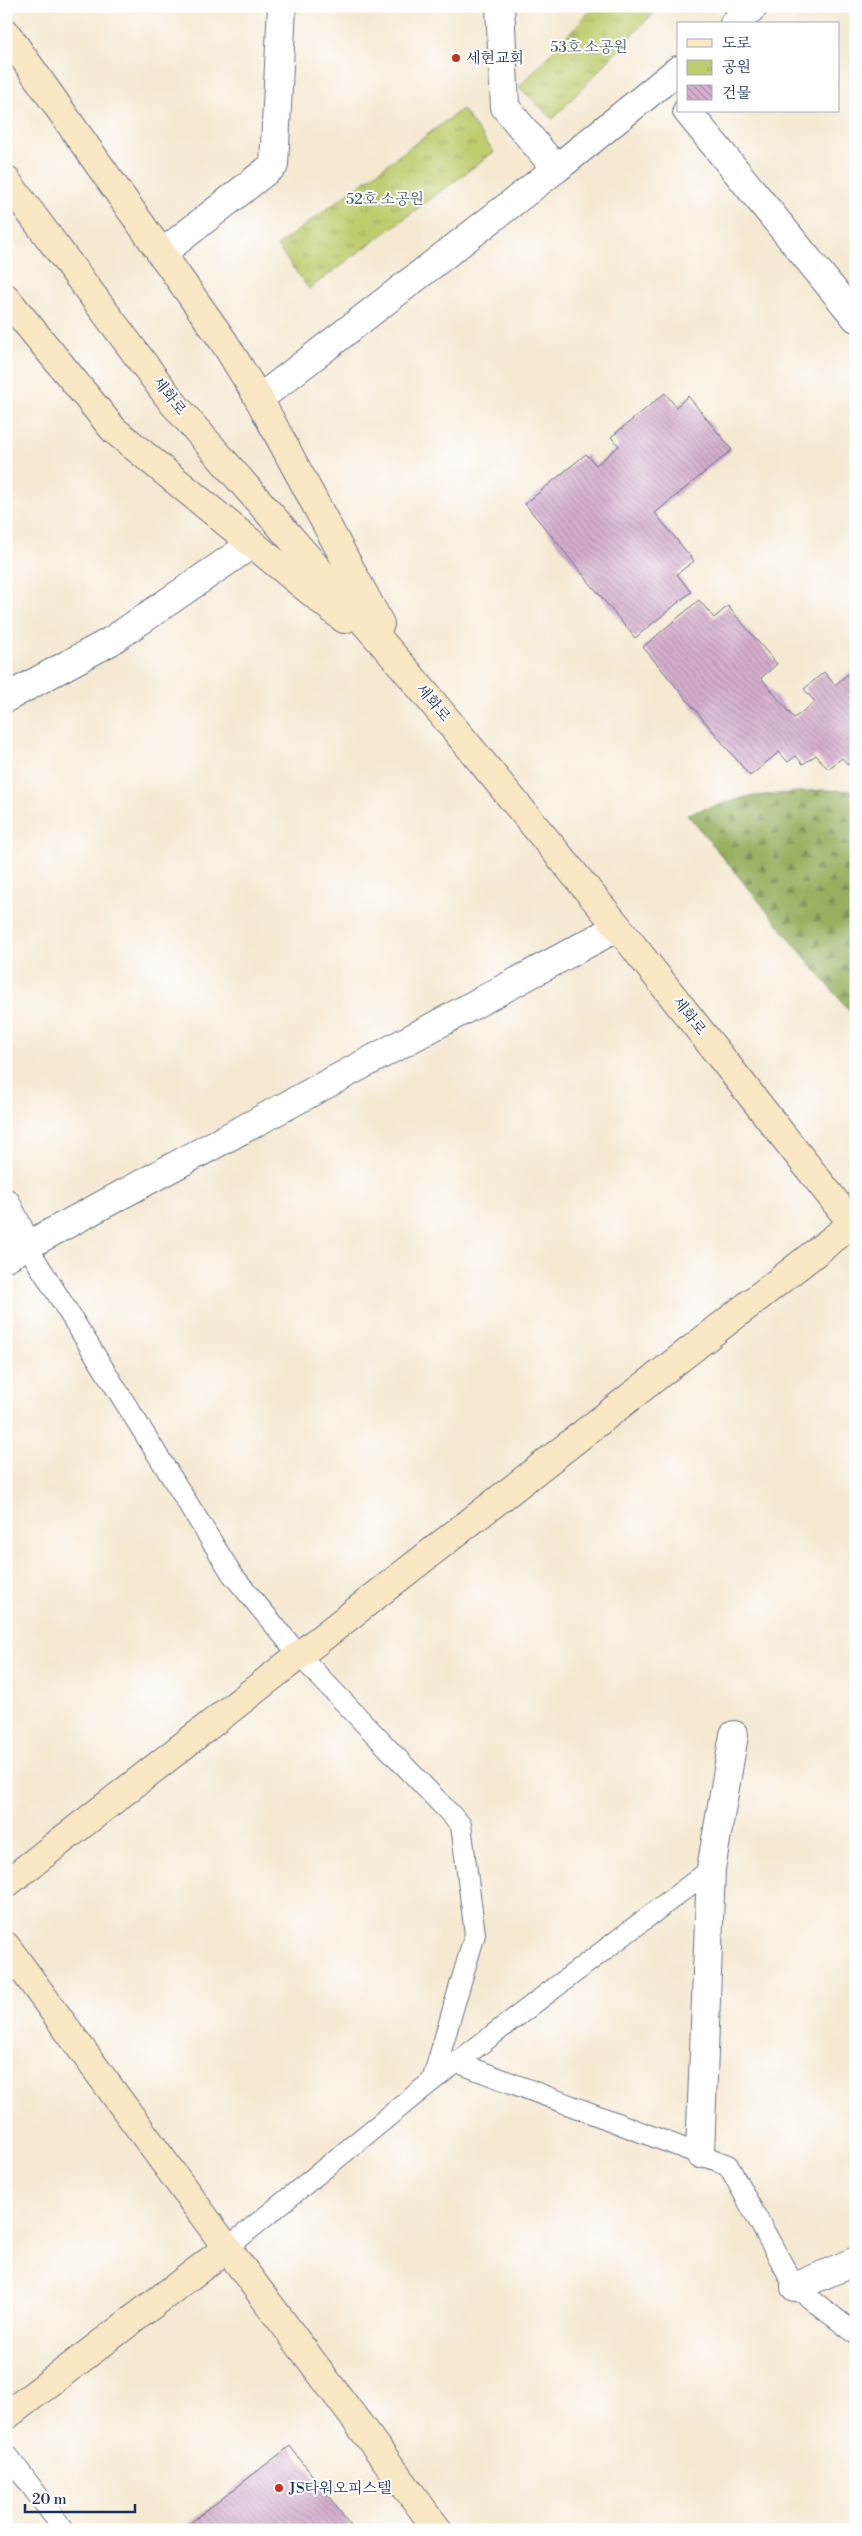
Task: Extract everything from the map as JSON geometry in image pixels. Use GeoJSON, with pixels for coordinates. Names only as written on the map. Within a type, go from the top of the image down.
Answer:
{"type":"FeatureCollection","features":[{"type":"Feature","properties":{"kind":"main road"},"geometry":{"type":"LineString","coordinates":[[6,33],[224,342],[259,399],[405,669]]}},
{"type":"Feature","properties":{"kind":"main road","name":"세화로"},"geometry":{"type":"LineString","coordinates":[[6,180],[173,403],[405,669],[618,927],[855,1224]]}},
{"type":"Feature","properties":{"kind":"main road"},"geometry":{"type":"LineString","coordinates":[[6,298],[114,430],[405,669]]}},
{"type":"Feature","properties":{"kind":"main road"},"geometry":{"type":"LineString","coordinates":[[6,1884],[855,1224]]}},
{"type":"Feature","properties":{"kind":"main road"},"geometry":{"type":"LineString","coordinates":[[6,1946],[226,2248],[438,2530]]}},
{"type":"Feature","properties":{"kind":"main road"},"geometry":{"type":"LineString","coordinates":[[6,2416],[18,2399],[226,2248]]}},
{"type":"Feature","properties":{"kind":"street"},"geometry":{"type":"LineString","coordinates":[[161,254],[274,165],[282,6]]}},
{"type":"Feature","properties":{"kind":"street"},"geometry":{"type":"LineString","coordinates":[[500,6],[505,107],[556,169]]}},
{"type":"Feature","properties":{"kind":"street"},"geometry":{"type":"LineString","coordinates":[[736,22],[754,6]]}},
{"type":"Feature","properties":{"kind":"street"},"geometry":{"type":"LineString","coordinates":[[259,399],[556,169],[673,84]]}},
{"type":"Feature","properties":{"kind":"street"},"geometry":{"type":"LineString","coordinates":[[688,112],[856,318]]}},
{"type":"Feature","properties":{"kind":"street"},"geometry":{"type":"LineString","coordinates":[[6,698],[111,641],[252,544]]}},
{"type":"Feature","properties":{"kind":"street"},"geometry":{"type":"LineString","coordinates":[[6,1203],[17,1252],[618,927]]}},
{"type":"Feature","properties":{"kind":"street"},"geometry":{"type":"LineString","coordinates":[[700,2154],[710,1869],[734,1735]]}},
{"type":"Feature","properties":{"kind":"street"},"geometry":{"type":"LineString","coordinates":[[795,2287],[856,2261]]}},
{"type":"Feature","properties":{"kind":"lane"},"geometry":{"type":"LineString","coordinates":[[17,1252],[232,1574],[299,1655],[461,1825],[475,1934],[432,2081]]}},
{"type":"Feature","properties":{"kind":"lane"},"geometry":{"type":"LineString","coordinates":[[226,2248],[456,2062],[710,1869]]}},
{"type":"Feature","properties":{"kind":"lane"},"geometry":{"type":"LineString","coordinates":[[456,2062],[728,2165],[795,2287],[856,2334]]}},
{"type":"Feature","properties":{"kind":"lane"},"geometry":{"type":"LineString","coordinates":[[6,2453],[64,2530]]}},
{"type":"Feature","properties":{"kind":"green space","name":"53호 소공원"},"geometry":{"type":"Polygon","coordinates":[[[595,6],[660,6],[553,119],[519,87],[595,6]]]}},
{"type":"Feature","properties":{"kind":"green space","name":"52호 소공원"},"geometry":{"type":"Polygon","coordinates":[[[462,109],[494,152],[309,289],[277,246],[462,109]]]}},
{"type":"Feature","properties":{"kind":"green space"},"geometry":{"type":"Polygon","coordinates":[[[821,790],[856,791],[856,1019],[687,814],[746,797],[821,790]]]}},
{"type":"Feature","properties":{"kind":"building"},"geometry":{"type":"Polygon","coordinates":[[[665,393],[676,407],[688,396],[732,450],[655,513],[694,561],[677,574],[691,592],[635,638],[525,504],[586,454],[596,465],[619,446],[611,437],[665,393]]]}},
{"type":"Feature","properties":{"kind":"building"},"geometry":{"type":"Polygon","coordinates":[[[699,600],[714,618],[728,606],[777,664],[761,678],[794,718],[815,702],[804,689],[824,672],[835,685],[856,667],[856,765],[851,768],[842,758],[828,769],[816,755],[803,764],[796,756],[788,762],[779,752],[750,776],[643,647],[699,600]]]}},
{"type":"Feature","properties":{"kind":"building","name":"JS타워오피스텔"},"geometry":{"type":"Polygon","coordinates":[[[290,2446],[354,2530],[181,2530],[290,2446]]]}},
{"type":"Feature","properties":{"kind":"place","name":"세현교회"},"geometry":{"type":"Point","coordinates":[456,58]}},
{"type":"Feature","properties":{"kind":"place","name":"JS타워오피스텔"},"geometry":{"type":"Point","coordinates":[279,2488]}}]}
